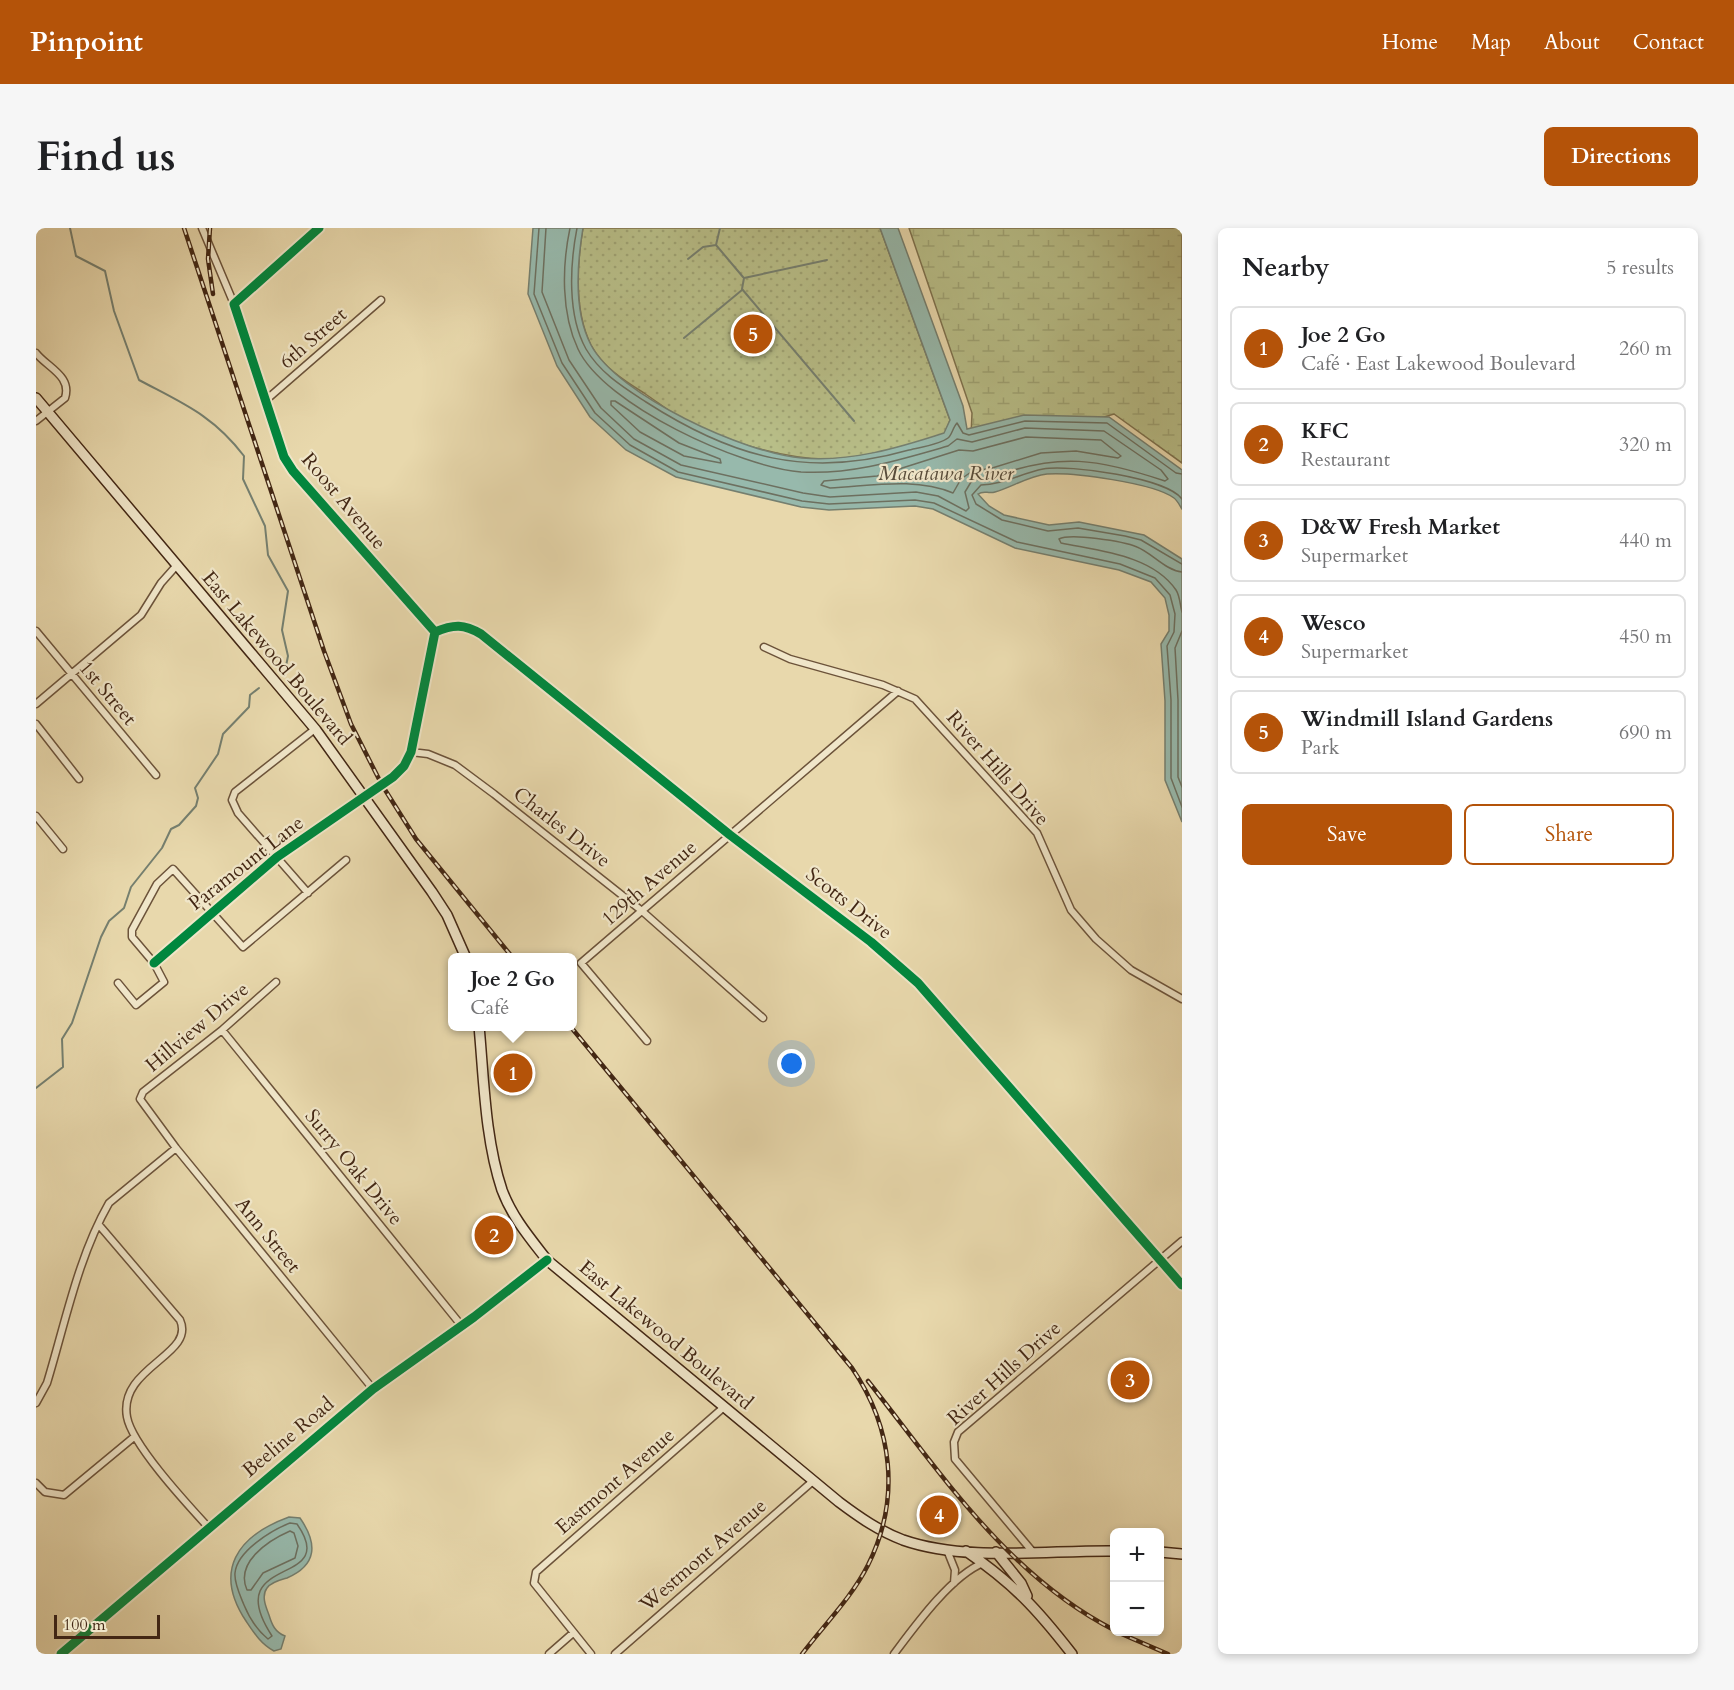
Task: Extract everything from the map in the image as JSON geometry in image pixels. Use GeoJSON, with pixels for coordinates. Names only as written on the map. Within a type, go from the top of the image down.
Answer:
{"type":"FeatureCollection","features":[{"type":"Feature","properties":{"kind":"main road","name":"East Lakewood Boulevard"},"geometry":{"type":"LineString","coordinates":[[36,398],[315,729],[365,796],[447,915],[464,953]]}},
{"type":"Feature","properties":{"kind":"main road","name":"East Lakewood Boulevard"},"geometry":{"type":"LineString","coordinates":[[480,1031],[494,1156],[502,1191],[519,1225],[547,1260],[813,1481],[855,1514],[882,1531],[915,1544],[947,1550],[996,1552],[1110,1551]]}},
{"type":"Feature","properties":{"kind":"main road"},"geometry":{"type":"LineString","coordinates":[[971,1551],[1029,1600],[1072,1654]]}},
{"type":"Feature","properties":{"kind":"main road"},"geometry":{"type":"LineString","coordinates":[[996,1552],[1021,1582],[1029,1600]]}},
{"type":"Feature","properties":{"kind":"main road"},"geometry":{"type":"LineString","coordinates":[[1164,1552],[1182,1554]]}},
{"type":"Feature","properties":{"kind":"street","name":"Roost Avenue"},"geometry":{"type":"LineString","coordinates":[[202,228],[234,304],[284,457],[293,471],[435,632]]}},
{"type":"Feature","properties":{"kind":"street"},"geometry":{"type":"LineString","coordinates":[[234,304],[319,228]]}},
{"type":"Feature","properties":{"kind":"street","name":"6th Street"},"geometry":{"type":"LineString","coordinates":[[266,400],[381,300]]}},
{"type":"Feature","properties":{"kind":"street"},"geometry":{"type":"LineString","coordinates":[[36,353],[64,378],[67,385],[65,398],[36,421]]}},
{"type":"Feature","properties":{"kind":"street"},"geometry":{"type":"LineString","coordinates":[[36,704],[141,615],[161,583],[177,565]]}},
{"type":"Feature","properties":{"kind":"street","name":"Scotts Drive"},"geometry":{"type":"LineString","coordinates":[[435,632],[449,626],[465,625],[481,634],[730,834],[855,930],[918,983],[1182,1285]]}},
{"type":"Feature","properties":{"kind":"street","name":"1st Street"},"geometry":{"type":"LineString","coordinates":[[36,631],[156,775]]}},
{"type":"Feature","properties":{"kind":"street"},"geometry":{"type":"LineString","coordinates":[[365,796],[393,777],[411,752],[435,632]]}},
{"type":"Feature","properties":{"kind":"street","name":"River Hills Drive"},"geometry":{"type":"LineString","coordinates":[[764,647],[790,658],[853,675],[898,691],[921,705],[1036,833],[1071,910],[1096,939],[1131,970],[1182,999]]}},
{"type":"Feature","properties":{"kind":"street","name":"129th Avenue"},"geometry":{"type":"LineString","coordinates":[[647,1041],[581,963],[898,691]]}},
{"type":"Feature","properties":{"kind":"street"},"geometry":{"type":"LineString","coordinates":[[36,724],[79,779]]}},
{"type":"Feature","properties":{"kind":"street"},"geometry":{"type":"LineString","coordinates":[[308,893],[233,808],[232,800],[235,792],[315,729]]}},
{"type":"Feature","properties":{"kind":"street","name":"Charles Drive"},"geometry":{"type":"LineString","coordinates":[[411,752],[428,754],[455,765],[642,910],[763,1018]]}},
{"type":"Feature","properties":{"kind":"street","name":"Paramount Lane"},"geometry":{"type":"LineString","coordinates":[[154,963],[211,911],[277,857],[365,796]]}},
{"type":"Feature","properties":{"kind":"street"},"geometry":{"type":"LineString","coordinates":[[36,816],[63,849]]}},
{"type":"Feature","properties":{"kind":"street"},"geometry":{"type":"LineString","coordinates":[[118,983],[136,1005],[164,982],[154,963],[132,937],[132,930],[157,884],[173,869],[243,947],[346,860]]}},
{"type":"Feature","properties":{"kind":"street","name":"Hillview Drive"},"geometry":{"type":"LineString","coordinates":[[141,1099],[143,1092],[222,1030],[276,982]]}},
{"type":"Feature","properties":{"kind":"street","name":"Surry Oak Drive"},"geometry":{"type":"LineString","coordinates":[[222,1030],[461,1325]]}},
{"type":"Feature","properties":{"kind":"street","name":"Ann Street"},"geometry":{"type":"LineString","coordinates":[[141,1099],[176,1148],[373,1389]]}},
{"type":"Feature","properties":{"kind":"street"},"geometry":{"type":"LineString","coordinates":[[36,1403],[47,1383],[89,1245],[109,1203],[176,1148]]}},
{"type":"Feature","properties":{"kind":"street"},"geometry":{"type":"LineString","coordinates":[[99,1226],[180,1320],[184,1329],[182,1340],[132,1385],[128,1393],[127,1418],[134,1437],[209,1528]]}},
{"type":"Feature","properties":{"kind":"street","name":"River Hills Drive"},"geometry":{"type":"LineString","coordinates":[[1032,1551],[955,1459],[954,1442],[958,1432],[1182,1241]]}},
{"type":"Feature","properties":{"kind":"street","name":"Beeline Road"},"geometry":{"type":"LineString","coordinates":[[61,1654],[373,1389],[547,1260]]}},
{"type":"Feature","properties":{"kind":"street","name":"Eastmont Avenue"},"geometry":{"type":"LineString","coordinates":[[573,1633],[534,1583],[537,1572],[724,1407]]}},
{"type":"Feature","properties":{"kind":"street"},"geometry":{"type":"LineString","coordinates":[[36,1484],[45,1492],[64,1495],[134,1437]]}},
{"type":"Feature","properties":{"kind":"street","name":"Westmont Avenue"},"geometry":{"type":"LineString","coordinates":[[615,1654],[813,1481]]}},
{"type":"Feature","properties":{"kind":"street"},"geometry":{"type":"LineString","coordinates":[[947,1550],[955,1570],[954,1583]]}},
{"type":"Feature","properties":{"kind":"street"},"geometry":{"type":"LineString","coordinates":[[894,1654],[954,1583],[972,1568],[983,1563]]}},
{"type":"Feature","properties":{"kind":"street"},"geometry":{"type":"LineString","coordinates":[[549,1654],[573,1633],[591,1654]]}},
{"type":"Feature","properties":{"kind":"green space"},"geometry":{"type":"Polygon","coordinates":[[[583,228],[880,228],[950,420],[945,434],[873,454],[813,459],[739,443],[683,420],[614,372],[601,360],[591,345],[579,303],[578,272],[583,228]]]}},
{"type":"Feature","properties":{"kind":"green space"},"geometry":{"type":"Polygon","coordinates":[[[909,228],[1182,228],[1182,463],[1114,414],[1034,438],[971,436],[972,413],[909,228]]]}},
{"type":"Feature","properties":{"kind":"water","name":"Macatawa River"},"geometry":{"type":"Polygon","coordinates":[[[533,228],[583,228],[578,272],[581,317],[591,345],[605,364],[654,402],[717,434],[749,446],[802,458],[838,458],[892,449],[944,433],[950,420],[880,228],[898,228],[963,406],[967,429],[1024,415],[1109,417],[1182,470],[1182,509],[1174,498],[1149,488],[1132,483],[1075,475],[1040,475],[995,492],[978,494],[989,506],[1004,515],[1049,525],[1079,522],[1144,535],[1182,559],[1182,822],[1165,780],[1165,701],[1161,644],[1169,631],[1169,615],[1165,598],[1151,582],[1119,570],[1015,548],[933,509],[915,506],[829,510],[801,507],[676,477],[626,450],[590,417],[557,366],[528,294],[533,228]]]}},
{"type":"Feature","properties":{"kind":"water"},"geometry":{"type":"Polygon","coordinates":[[[289,1517],[300,1518],[310,1537],[312,1553],[304,1567],[297,1573],[271,1584],[265,1591],[265,1602],[271,1622],[276,1630],[285,1636],[281,1649],[274,1651],[255,1634],[236,1603],[231,1586],[231,1571],[244,1545],[256,1534],[289,1517]]]}},
{"type":"Feature","properties":{"kind":"waterway"},"geometry":{"type":"LineString","coordinates":[[70,228],[76,256],[105,271],[114,311],[139,380],[196,411],[221,430],[244,456],[243,479],[265,526],[268,555],[288,591],[282,630],[288,656],[286,666]]}},
{"type":"Feature","properties":{"kind":"waterway"},"geometry":{"type":"LineString","coordinates":[[720,228],[716,245],[743,277]]}},
{"type":"Feature","properties":{"kind":"waterway"},"geometry":{"type":"LineString","coordinates":[[688,259],[703,247],[716,245]]}},
{"type":"Feature","properties":{"kind":"waterway"},"geometry":{"type":"LineString","coordinates":[[827,260],[744,278],[742,289],[854,421]]}},
{"type":"Feature","properties":{"kind":"waterway"},"geometry":{"type":"LineString","coordinates":[[684,338],[742,290]]}},
{"type":"Feature","properties":{"kind":"waterway"},"geometry":{"type":"LineString","coordinates":[[36,1088],[63,1067],[62,1039],[72,1023],[101,937],[109,921],[124,908],[131,887],[162,848],[171,829],[179,825],[196,806],[198,798],[195,788],[218,754],[223,734],[249,707],[250,695],[259,688]]}},
{"type":"Feature","properties":{"kind":"railway"},"geometry":{"type":"LineString","coordinates":[[184,228],[324,651],[351,724],[382,785],[416,839],[509,953]]}},
{"type":"Feature","properties":{"kind":"railway"},"geometry":{"type":"LineString","coordinates":[[210,228],[208,259],[213,294]]}},
{"type":"Feature","properties":{"kind":"railway"},"geometry":{"type":"LineString","coordinates":[[574,1031],[852,1368],[866,1391],[876,1415],[884,1439],[888,1464],[885,1515],[878,1540],[868,1565],[854,1588],[802,1654]]}},
{"type":"Feature","properties":{"kind":"railway"},"geometry":{"type":"LineString","coordinates":[[868,1381],[950,1486],[1009,1551],[1041,1581],[1076,1608],[1110,1628]]}},
{"type":"Feature","properties":{"kind":"railway"},"geometry":{"type":"LineString","coordinates":[[1126,1636],[1168,1654]]}},
{"type":"Feature","properties":{"kind":"cycle path"},"geometry":{"type":"LineString","coordinates":[[154,963],[277,857],[393,777],[404,766],[411,752],[435,632],[293,471],[284,457],[234,304],[319,228]]}},
{"type":"Feature","properties":{"kind":"cycle path"},"geometry":{"type":"LineString","coordinates":[[435,632],[459,626],[481,634],[730,835],[871,942],[918,983],[1182,1285]]}},
{"type":"Feature","properties":{"kind":"cycle path"},"geometry":{"type":"LineString","coordinates":[[61,1654],[373,1389],[474,1317],[547,1260]]}},
{"type":"Feature","properties":{"kind":"place","name":"Windmill Island Gardens"},"geometry":{"type":"Point","coordinates":[753,334]}},
{"type":"Feature","properties":{"kind":"place","name":"Joe 2 Go"},"geometry":{"type":"Point","coordinates":[513,1073]}},
{"type":"Feature","properties":{"kind":"place","name":"KFC"},"geometry":{"type":"Point","coordinates":[494,1235]}},
{"type":"Feature","properties":{"kind":"place","name":"D&W Fresh Market"},"geometry":{"type":"Point","coordinates":[1130,1380]}},
{"type":"Feature","properties":{"kind":"place","name":"Wesco"},"geometry":{"type":"Point","coordinates":[939,1515]}}]}
